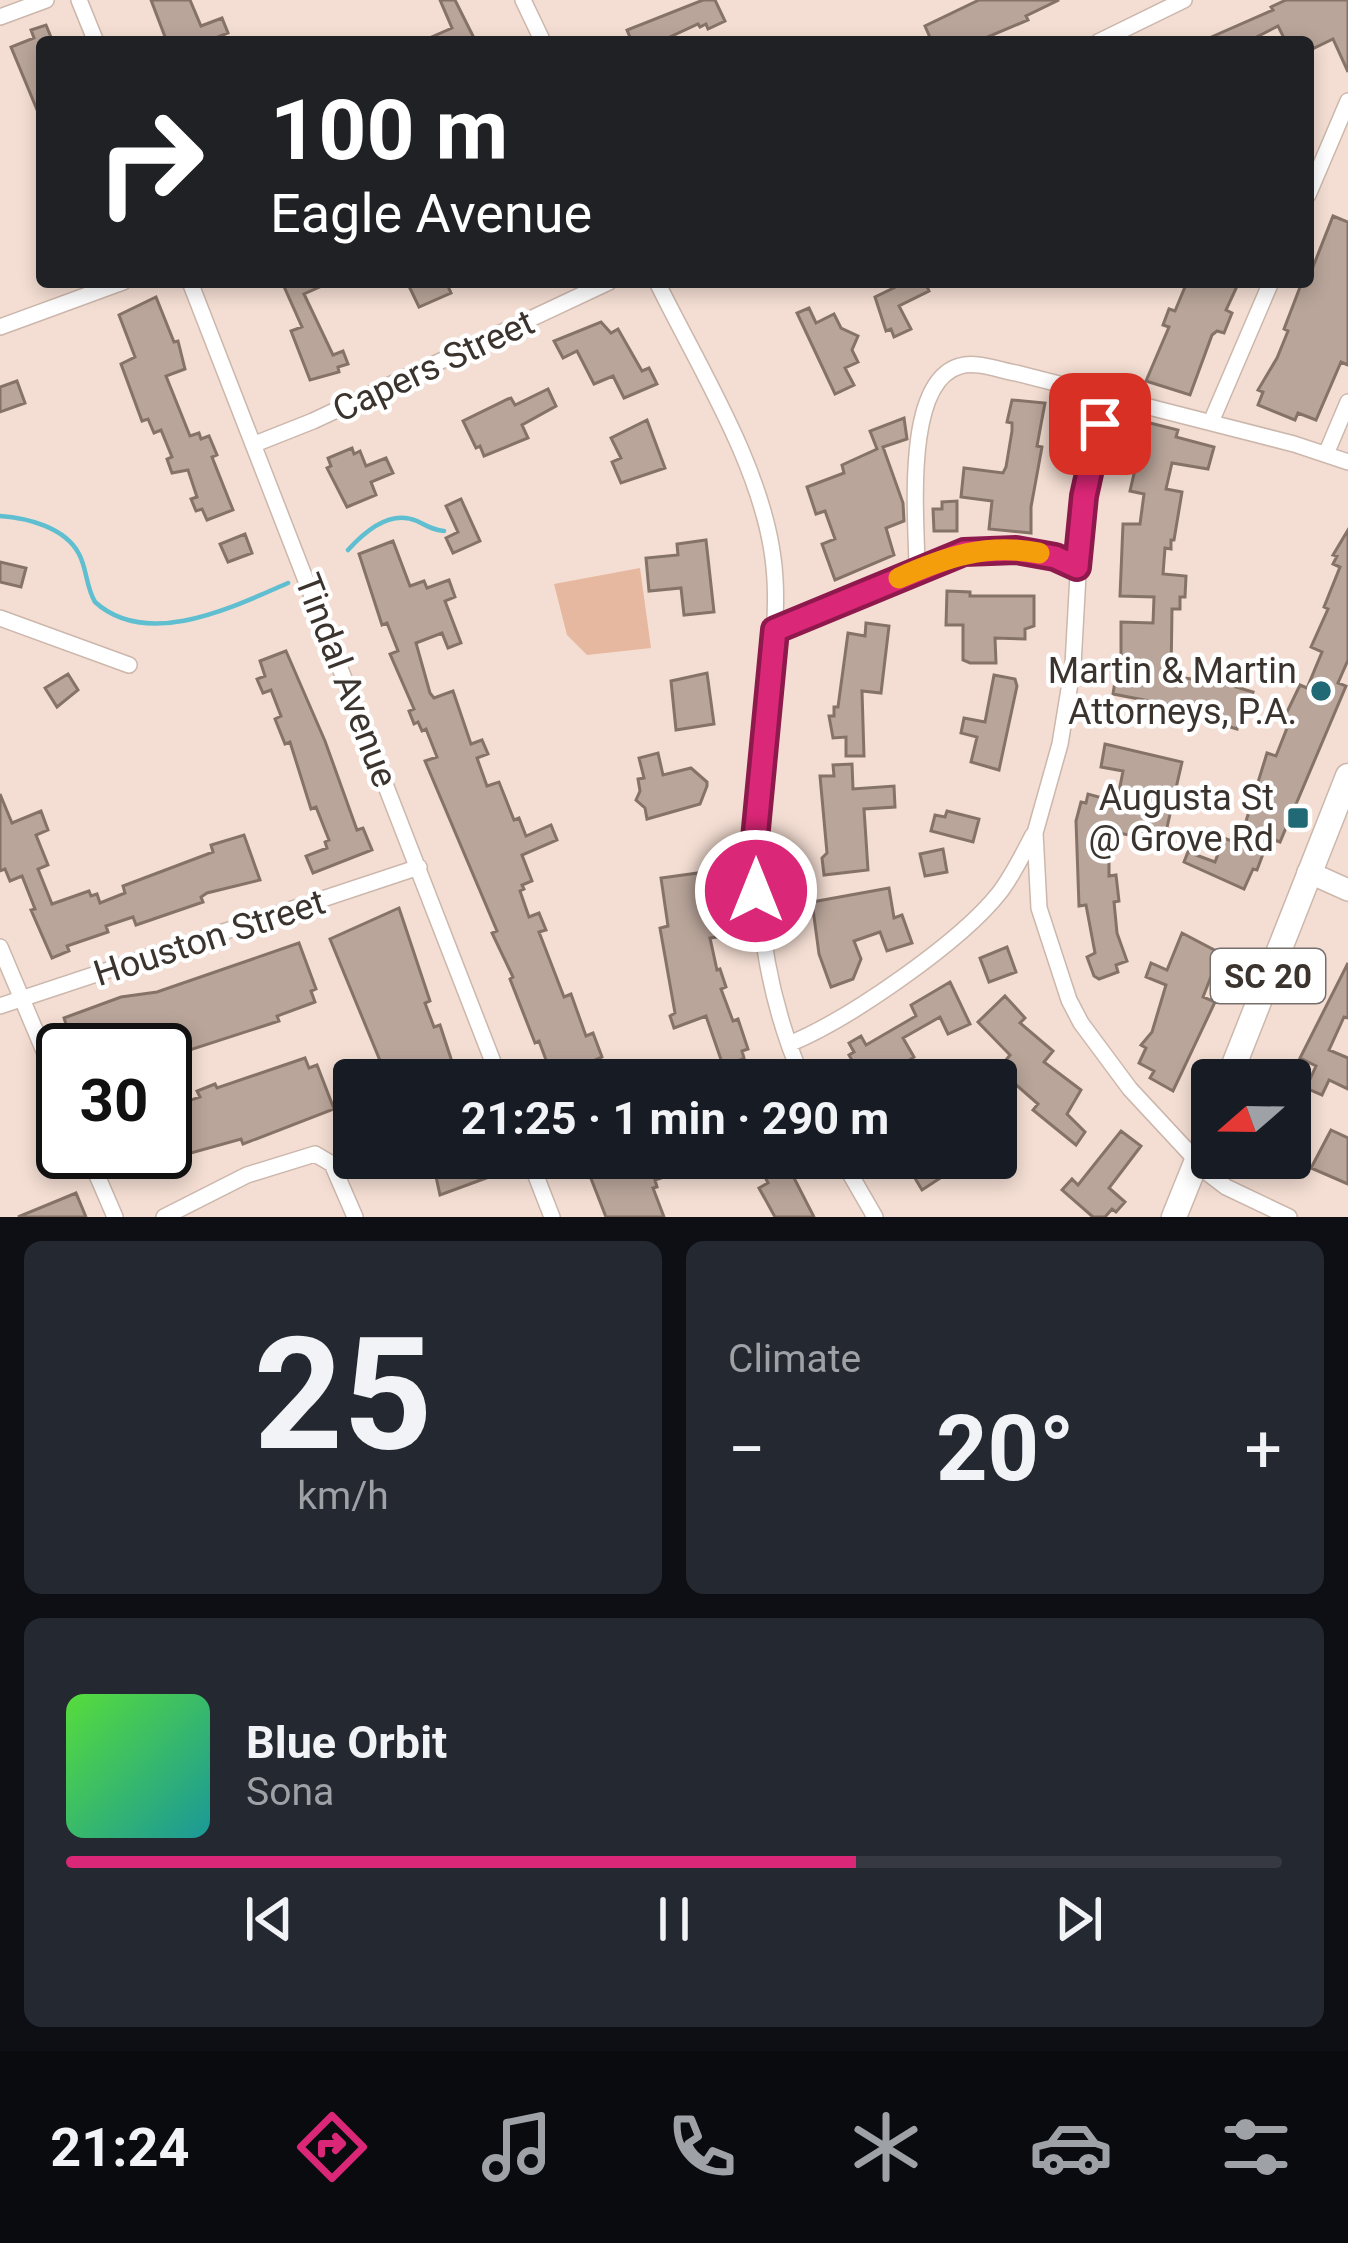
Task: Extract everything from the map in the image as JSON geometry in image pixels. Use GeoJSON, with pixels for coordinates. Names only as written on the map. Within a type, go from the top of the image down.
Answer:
{"type":"FeatureCollection","features":[{"type":"Feature","properties":{"kind":"main road"},"geometry":{"type":"LineString","coordinates":[[1348,776],[1308,872],[1348,890]]}},
{"type":"Feature","properties":{"kind":"main road","name":"SC 20"},"geometry":{"type":"LineString","coordinates":[[1236,1059],[1308,872]]}},
{"type":"Feature","properties":{"kind":"main road"},"geometry":{"type":"LineString","coordinates":[[1174,1217],[1191,1176]]}},
{"type":"Feature","properties":{"kind":"street"},"geometry":{"type":"LineString","coordinates":[[0,16],[46,0]]}},
{"type":"Feature","properties":{"kind":"street"},"geometry":{"type":"LineString","coordinates":[[80,0],[94,36]]}},
{"type":"Feature","properties":{"kind":"street"},"geometry":{"type":"LineString","coordinates":[[523,0],[539,36]]}},
{"type":"Feature","properties":{"kind":"street"},"geometry":{"type":"LineString","coordinates":[[1110,36],[1184,0]]}},
{"type":"Feature","properties":{"kind":"street"},"geometry":{"type":"LineString","coordinates":[[1314,181],[1348,101]]}},
{"type":"Feature","properties":{"kind":"street"},"geometry":{"type":"LineString","coordinates":[[0,327],[107,288]]}},
{"type":"Feature","properties":{"kind":"street","name":"Tindal Avenue"},"geometry":{"type":"LineString","coordinates":[[192,288],[492,1059]]}},
{"type":"Feature","properties":{"kind":"street","name":"Capers Street"},"geometry":{"type":"LineString","coordinates":[[256,444],[596,288]]}},
{"type":"Feature","properties":{"kind":"street"},"geometry":{"type":"LineString","coordinates":[[660,288],[758,495],[774,564],[775,630],[757,819],[756,891],[763,942],[795,1059]]}},
{"type":"Feature","properties":{"kind":"street"},"geometry":{"type":"LineString","coordinates":[[1211,422],[1268,288]]}},
{"type":"Feature","properties":{"kind":"street"},"geometry":{"type":"LineString","coordinates":[[917,570],[921,417],[945,374],[957,366],[1016,373],[1348,462]]}},
{"type":"Feature","properties":{"kind":"street"},"geometry":{"type":"LineString","coordinates":[[1326,454],[1348,402]]}},
{"type":"Feature","properties":{"kind":"street"},"geometry":{"type":"LineString","coordinates":[[789,1044],[895,981],[960,932],[1000,892],[1035,833],[1060,744],[1076,638],[1077,567],[1086,488],[1100,424]]}},
{"type":"Feature","properties":{"kind":"street"},"geometry":{"type":"LineString","coordinates":[[775,630],[917,570],[983,549],[1033,552],[1077,567]]}},
{"type":"Feature","properties":{"kind":"street"},"geometry":{"type":"LineString","coordinates":[[0,619],[129,665]]}},
{"type":"Feature","properties":{"kind":"street"},"geometry":{"type":"LineString","coordinates":[[1035,833],[1039,908],[1069,1000],[1130,1089],[1191,1155]]}},
{"type":"Feature","properties":{"kind":"street","name":"Houston Street"},"geometry":{"type":"LineString","coordinates":[[0,1006],[419,868]]}},
{"type":"Feature","properties":{"kind":"street"},"geometry":{"type":"LineString","coordinates":[[0,947],[36,1034]]}},
{"type":"Feature","properties":{"kind":"street"},"geometry":{"type":"LineString","coordinates":[[164,1217],[304,1155],[323,1156],[339,1175],[356,1217]]}},
{"type":"Feature","properties":{"kind":"street"},"geometry":{"type":"LineString","coordinates":[[99,1179],[115,1217]]}},
{"type":"Feature","properties":{"kind":"street"},"geometry":{"type":"LineString","coordinates":[[538,1179],[552,1217]]}},
{"type":"Feature","properties":{"kind":"street"},"geometry":{"type":"LineString","coordinates":[[853,1179],[874,1217]]}},
{"type":"Feature","properties":{"kind":"street"},"geometry":{"type":"LineString","coordinates":[[1217,1179],[1288,1217]]}},
{"type":"Feature","properties":{"kind":"shaded area"},"geometry":{"type":"Polygon","coordinates":[[[640,568],[651,648],[587,655],[567,635],[554,584],[640,568]]]}},
{"type":"Feature","properties":{"kind":"building"},"geometry":{"type":"Polygon","coordinates":[[[151,0],[190,0],[201,26],[222,18],[228,33],[220,36],[165,36],[151,0]]]}},
{"type":"Feature","properties":{"kind":"building"},"geometry":{"type":"Polygon","coordinates":[[[440,0],[455,0],[473,36],[434,36],[452,28],[440,0]]]}},
{"type":"Feature","properties":{"kind":"building"},"geometry":{"type":"Polygon","coordinates":[[[703,0],[715,0],[725,21],[708,29],[698,24],[672,36],[630,36],[627,30],[703,0]]]}},
{"type":"Feature","properties":{"kind":"building"},"geometry":{"type":"Polygon","coordinates":[[[979,0],[1059,0],[990,36],[929,36],[925,26],[979,0]]]}},
{"type":"Feature","properties":{"kind":"building"},"geometry":{"type":"Polygon","coordinates":[[[1286,0],[1348,0],[1348,72],[1333,39],[1314,48],[1314,36],[1283,36],[1278,26],[1259,36],[1214,36],[1273,10],[1286,0]]]}},
{"type":"Feature","properties":{"kind":"building"},"geometry":{"type":"Polygon","coordinates":[[[46,25],[51,36],[36,36],[36,107],[11,47],[34,38],[31,30],[46,25]]]}},
{"type":"Feature","properties":{"kind":"building"},"geometry":{"type":"Polygon","coordinates":[[[1333,216],[1348,222],[1348,365],[1341,362],[1316,420],[1298,413],[1295,420],[1258,405],[1263,392],[1258,390],[1277,358],[1300,288],[1314,288],[1314,264],[1333,216]]]}},
{"type":"Feature","properties":{"kind":"building"},"geometry":{"type":"Polygon","coordinates":[[[285,288],[318,288],[304,294],[333,355],[343,351],[348,364],[338,367],[339,372],[310,380],[291,331],[302,327],[285,288]]]}},
{"type":"Feature","properties":{"kind":"building"},"geometry":{"type":"Polygon","coordinates":[[[410,288],[449,288],[451,293],[419,307],[410,288]]]}},
{"type":"Feature","properties":{"kind":"building"},"geometry":{"type":"Polygon","coordinates":[[[894,288],[929,291],[899,306],[911,329],[894,337],[891,329],[886,331],[875,297],[894,288]]]}},
{"type":"Feature","properties":{"kind":"building"},"geometry":{"type":"Polygon","coordinates":[[[1185,288],[1236,288],[1226,310],[1232,313],[1224,333],[1212,335],[1190,395],[1146,381],[1169,327],[1163,325],[1169,309],[1175,311],[1185,288]]]}},
{"type":"Feature","properties":{"kind":"building"},"geometry":{"type":"Polygon","coordinates":[[[156,297],[174,342],[178,341],[185,369],[166,376],[190,436],[209,436],[217,455],[212,457],[233,510],[207,520],[191,499],[197,497],[188,470],[172,473],[167,459],[172,457],[161,430],[154,433],[148,419],[142,421],[121,364],[135,357],[119,315],[156,297]]]}},
{"type":"Feature","properties":{"kind":"building"},"geometry":{"type":"Polygon","coordinates":[[[809,308],[816,323],[834,314],[841,328],[858,336],[852,350],[858,362],[845,368],[854,385],[835,394],[797,313],[809,308]]]}},
{"type":"Feature","properties":{"kind":"building"},"geometry":{"type":"Polygon","coordinates":[[[601,322],[611,333],[618,329],[642,371],[649,368],[657,384],[624,398],[613,376],[594,384],[577,351],[563,358],[554,341],[601,322]]]}},
{"type":"Feature","properties":{"kind":"building"},"geometry":{"type":"Polygon","coordinates":[[[17,381],[25,403],[0,412],[0,387],[17,381]]]}},
{"type":"Feature","properties":{"kind":"building"},"geometry":{"type":"Polygon","coordinates":[[[548,389],[556,406],[522,425],[528,438],[484,456],[480,446],[476,448],[463,421],[508,399],[515,405],[548,389]]]}},
{"type":"Feature","properties":{"kind":"building"},"geometry":{"type":"Polygon","coordinates":[[[1012,400],[1045,403],[1031,533],[989,529],[992,501],[961,497],[964,468],[1003,473],[1012,431],[1012,423],[1007,422],[1012,400]]]}},
{"type":"Feature","properties":{"kind":"building"},"geometry":{"type":"Polygon","coordinates":[[[904,418],[907,439],[883,447],[903,503],[904,521],[886,528],[894,555],[835,580],[822,544],[835,539],[825,511],[816,514],[807,487],[844,473],[842,465],[877,449],[870,431],[904,418]]]}},
{"type":"Feature","properties":{"kind":"building"},"geometry":{"type":"Polygon","coordinates":[[[647,420],[665,468],[621,483],[612,462],[621,458],[611,438],[647,420]]]}},
{"type":"Feature","properties":{"kind":"building"},"geometry":{"type":"Polygon","coordinates":[[[1146,422],[1178,430],[1176,437],[1214,447],[1208,469],[1172,463],[1166,489],[1182,492],[1174,540],[1171,549],[1165,548],[1163,574],[1186,576],[1180,609],[1172,609],[1171,676],[1253,692],[1248,706],[1242,704],[1237,729],[1220,724],[1222,715],[1113,694],[1121,662],[1121,622],[1153,623],[1154,597],[1120,596],[1123,524],[1140,524],[1144,494],[1130,491],[1146,422]]]}},
{"type":"Feature","properties":{"kind":"building"},"geometry":{"type":"Polygon","coordinates":[[[352,448],[354,454],[360,451],[366,466],[386,458],[393,473],[371,482],[376,495],[347,507],[327,468],[331,466],[328,458],[352,448]]]}},
{"type":"Feature","properties":{"kind":"building"},"geometry":{"type":"Polygon","coordinates":[[[461,499],[480,541],[453,553],[446,538],[458,532],[446,506],[461,499]]]}},
{"type":"Feature","properties":{"kind":"building"},"geometry":{"type":"Polygon","coordinates":[[[957,501],[957,531],[934,531],[933,509],[942,509],[942,502],[957,501]]]}},
{"type":"Feature","properties":{"kind":"building"},"geometry":{"type":"Polygon","coordinates":[[[1348,530],[1348,660],[1338,683],[1346,686],[1280,842],[1269,838],[1244,889],[1184,862],[1188,852],[1215,862],[1224,838],[1239,844],[1267,753],[1276,756],[1287,728],[1282,726],[1286,714],[1300,685],[1307,688],[1322,652],[1311,647],[1340,567],[1333,564],[1337,556],[1333,555],[1348,530]]]}},
{"type":"Feature","properties":{"kind":"building"},"geometry":{"type":"Polygon","coordinates":[[[245,534],[252,553],[228,562],[220,544],[245,534]]]}},
{"type":"Feature","properties":{"kind":"building"},"geometry":{"type":"Polygon","coordinates":[[[706,540],[714,612],[684,615],[681,588],[649,591],[646,558],[678,555],[677,544],[706,540]]]}},
{"type":"Feature","properties":{"kind":"building"},"geometry":{"type":"Polygon","coordinates":[[[393,541],[410,586],[424,581],[427,588],[449,580],[455,597],[445,601],[461,643],[448,648],[442,633],[416,643],[430,693],[434,698],[453,691],[471,744],[482,740],[488,754],[477,758],[487,786],[499,782],[526,836],[551,825],[557,840],[522,855],[532,881],[520,891],[529,917],[539,913],[546,930],[539,932],[564,997],[571,994],[586,1036],[593,1033],[602,1057],[546,1059],[539,1041],[535,1043],[492,933],[497,931],[425,761],[437,757],[426,729],[414,724],[409,711],[414,709],[390,654],[398,651],[387,623],[382,625],[359,554],[393,541]]]}},
{"type":"Feature","properties":{"kind":"building"},"geometry":{"type":"Polygon","coordinates":[[[0,562],[26,568],[21,587],[0,582],[0,562]]]}},
{"type":"Feature","properties":{"kind":"building"},"geometry":{"type":"Polygon","coordinates":[[[947,591],[970,592],[970,596],[1034,596],[1034,626],[1025,629],[1025,639],[995,638],[996,663],[970,663],[963,660],[963,625],[946,625],[947,591]]]}},
{"type":"Feature","properties":{"kind":"building"},"geometry":{"type":"Polygon","coordinates":[[[866,623],[889,626],[881,693],[862,691],[864,756],[846,756],[846,737],[833,738],[829,716],[838,707],[848,633],[865,636],[866,623]]]}},
{"type":"Feature","properties":{"kind":"building"},"geometry":{"type":"Polygon","coordinates":[[[286,651],[357,830],[363,828],[372,850],[313,873],[306,856],[327,848],[329,840],[316,807],[311,809],[290,742],[285,744],[275,719],[281,716],[271,690],[263,693],[257,679],[265,676],[260,661],[286,651]]]}},
{"type":"Feature","properties":{"kind":"building"},"geometry":{"type":"Polygon","coordinates":[[[707,673],[714,724],[676,730],[671,681],[707,673]]]}},
{"type":"Feature","properties":{"kind":"building"},"geometry":{"type":"Polygon","coordinates":[[[68,674],[78,690],[57,707],[45,688],[68,674]]]}},
{"type":"Feature","properties":{"kind":"building"},"geometry":{"type":"Polygon","coordinates":[[[994,675],[1015,679],[1017,686],[999,770],[971,762],[977,737],[961,733],[964,718],[985,722],[994,675]]]}},
{"type":"Feature","properties":{"kind":"building"},"geometry":{"type":"Polygon","coordinates":[[[1105,744],[1182,762],[1165,836],[1109,831],[1109,876],[1116,875],[1117,933],[1127,961],[1116,965],[1118,972],[1099,979],[1087,957],[1095,953],[1086,905],[1079,906],[1076,821],[1088,794],[1117,802],[1123,771],[1101,767],[1105,744]]]}},
{"type":"Feature","properties":{"kind":"building"},"geometry":{"type":"Polygon","coordinates":[[[658,753],[663,775],[691,768],[707,786],[700,804],[647,819],[645,808],[636,800],[638,779],[644,778],[639,758],[658,753]]]}},
{"type":"Feature","properties":{"kind":"building"},"geometry":{"type":"Polygon","coordinates":[[[852,764],[853,789],[894,786],[895,807],[864,809],[868,870],[824,875],[822,858],[827,853],[820,776],[834,776],[833,765],[852,764]]]}},
{"type":"Feature","properties":{"kind":"building"},"geometry":{"type":"Polygon","coordinates":[[[0,794],[12,823],[41,811],[48,830],[36,835],[48,865],[38,869],[52,904],[89,891],[91,896],[97,894],[100,903],[125,893],[123,886],[213,852],[211,845],[244,835],[260,880],[207,893],[201,897],[203,902],[136,925],[133,917],[106,926],[108,932],[67,946],[69,951],[52,958],[22,876],[10,881],[5,869],[0,871],[0,794]]]}},
{"type":"Feature","properties":{"kind":"building"},"geometry":{"type":"Polygon","coordinates":[[[947,811],[979,819],[973,842],[931,831],[935,815],[945,817],[947,811]]]}},
{"type":"Feature","properties":{"kind":"building"},"geometry":{"type":"Polygon","coordinates":[[[943,849],[947,872],[925,876],[920,854],[943,849]]]}},
{"type":"Feature","properties":{"kind":"building"},"geometry":{"type":"Polygon","coordinates":[[[698,873],[700,881],[707,880],[718,937],[710,938],[726,987],[721,989],[748,1049],[742,1051],[742,1059],[721,1059],[706,1016],[674,1028],[660,928],[668,926],[661,878],[698,873]]]}},
{"type":"Feature","properties":{"kind":"building"},"geometry":{"type":"Polygon","coordinates":[[[889,888],[894,918],[902,915],[912,943],[887,951],[880,932],[854,941],[861,959],[853,979],[831,987],[819,954],[812,902],[889,888]]]}},
{"type":"Feature","properties":{"kind":"building"},"geometry":{"type":"Polygon","coordinates":[[[399,908],[430,1001],[425,1003],[434,1027],[440,1025],[451,1059],[379,1059],[330,939],[399,908]]]}},
{"type":"Feature","properties":{"kind":"building"},"geometry":{"type":"Polygon","coordinates":[[[1182,933],[1218,952],[1218,959],[1203,997],[1215,1002],[1173,1091],[1150,1078],[1154,1071],[1139,1063],[1146,1048],[1141,1045],[1152,1032],[1166,985],[1146,977],[1151,963],[1167,970],[1182,933]]]}},
{"type":"Feature","properties":{"kind":"building"},"geometry":{"type":"Polygon","coordinates":[[[299,943],[316,989],[311,991],[315,1002],[277,1016],[279,1021],[192,1049],[192,1023],[66,1023],[64,1018],[121,997],[157,992],[299,943]]]}},
{"type":"Feature","properties":{"kind":"building"},"geometry":{"type":"Polygon","coordinates":[[[1007,947],[1016,972],[989,982],[980,958],[1007,947]]]}},
{"type":"Feature","properties":{"kind":"building"},"geometry":{"type":"Polygon","coordinates":[[[1348,963],[1348,1018],[1344,1017],[1329,1050],[1348,1058],[1348,1089],[1329,1080],[1322,1095],[1311,1090],[1316,1066],[1311,1059],[1300,1058],[1348,963]]]}},
{"type":"Feature","properties":{"kind":"building"},"geometry":{"type":"Polygon","coordinates":[[[950,982],[970,1024],[948,1034],[940,1017],[903,1038],[911,1059],[851,1059],[854,1052],[849,1043],[861,1036],[866,1045],[916,1016],[911,1005],[950,982]]]}},
{"type":"Feature","properties":{"kind":"building"},"geometry":{"type":"Polygon","coordinates":[[[1005,996],[1025,1018],[1020,1023],[1053,1051],[1044,1062],[1081,1090],[1067,1114],[1085,1132],[1076,1145],[1033,1110],[1038,1104],[1017,1086],[1017,1059],[1007,1059],[1010,1055],[978,1022],[1005,996]]]}},
{"type":"Feature","properties":{"kind":"building"},"geometry":{"type":"Polygon","coordinates":[[[305,1058],[309,1068],[317,1065],[333,1109],[243,1144],[241,1139],[192,1153],[192,1100],[200,1097],[197,1091],[215,1084],[217,1088],[305,1058]]]}},
{"type":"Feature","properties":{"kind":"building"},"geometry":{"type":"Polygon","coordinates":[[[1331,1130],[1348,1138],[1348,1184],[1311,1168],[1331,1130]]]}},
{"type":"Feature","properties":{"kind":"building"},"geometry":{"type":"Polygon","coordinates":[[[1121,1131],[1141,1146],[1109,1188],[1125,1202],[1116,1212],[1112,1209],[1105,1217],[1093,1217],[1062,1190],[1072,1179],[1078,1185],[1121,1131]]]}},
{"type":"Feature","properties":{"kind":"building"},"geometry":{"type":"Polygon","coordinates":[[[436,1179],[483,1179],[440,1195],[436,1179]]]}},
{"type":"Feature","properties":{"kind":"building"},"geometry":{"type":"Polygon","coordinates":[[[591,1179],[658,1179],[653,1188],[664,1217],[606,1217],[591,1179]]]}},
{"type":"Feature","properties":{"kind":"building"},"geometry":{"type":"Polygon","coordinates":[[[766,1179],[794,1179],[814,1217],[775,1217],[759,1188],[768,1183],[766,1179]]]}},
{"type":"Feature","properties":{"kind":"building"},"geometry":{"type":"Polygon","coordinates":[[[915,1179],[939,1179],[922,1190],[915,1179]]]}},
{"type":"Feature","properties":{"kind":"building"},"geometry":{"type":"Polygon","coordinates":[[[76,1193],[86,1217],[18,1217],[76,1193]]]}},
{"type":"Feature","properties":{"kind":"waterway"},"geometry":{"type":"LineString","coordinates":[[0,516],[33,522],[65,537],[79,554],[95,602],[116,616],[140,623],[218,612],[288,583]]}},
{"type":"Feature","properties":{"kind":"waterway"},"geometry":{"type":"LineString","coordinates":[[348,550],[370,529],[397,518],[444,531]]}},
{"type":"Feature","properties":{"kind":"slow traffic"},"geometry":{"type":"LineString","coordinates":[[899,578],[964,552],[1039,553]]}},
{"type":"Feature","properties":{"kind":"place","name":"Martin & Martin Attorneys, P.A."},"geometry":{"type":"Point","coordinates":[1321,691]}},
{"type":"Feature","properties":{"kind":"place","name":"Augusta St @ Grove Rd"},"geometry":{"type":"Point","coordinates":[1298,818]}},
{"type":"Feature","properties":{"kind":"route"},"geometry":{"type":"LineString","coordinates":[[756,891],[755,839],[775,630],[964,552],[1016,550],[1055,557],[1077,567],[1088,471],[1100,424]]}}]}
